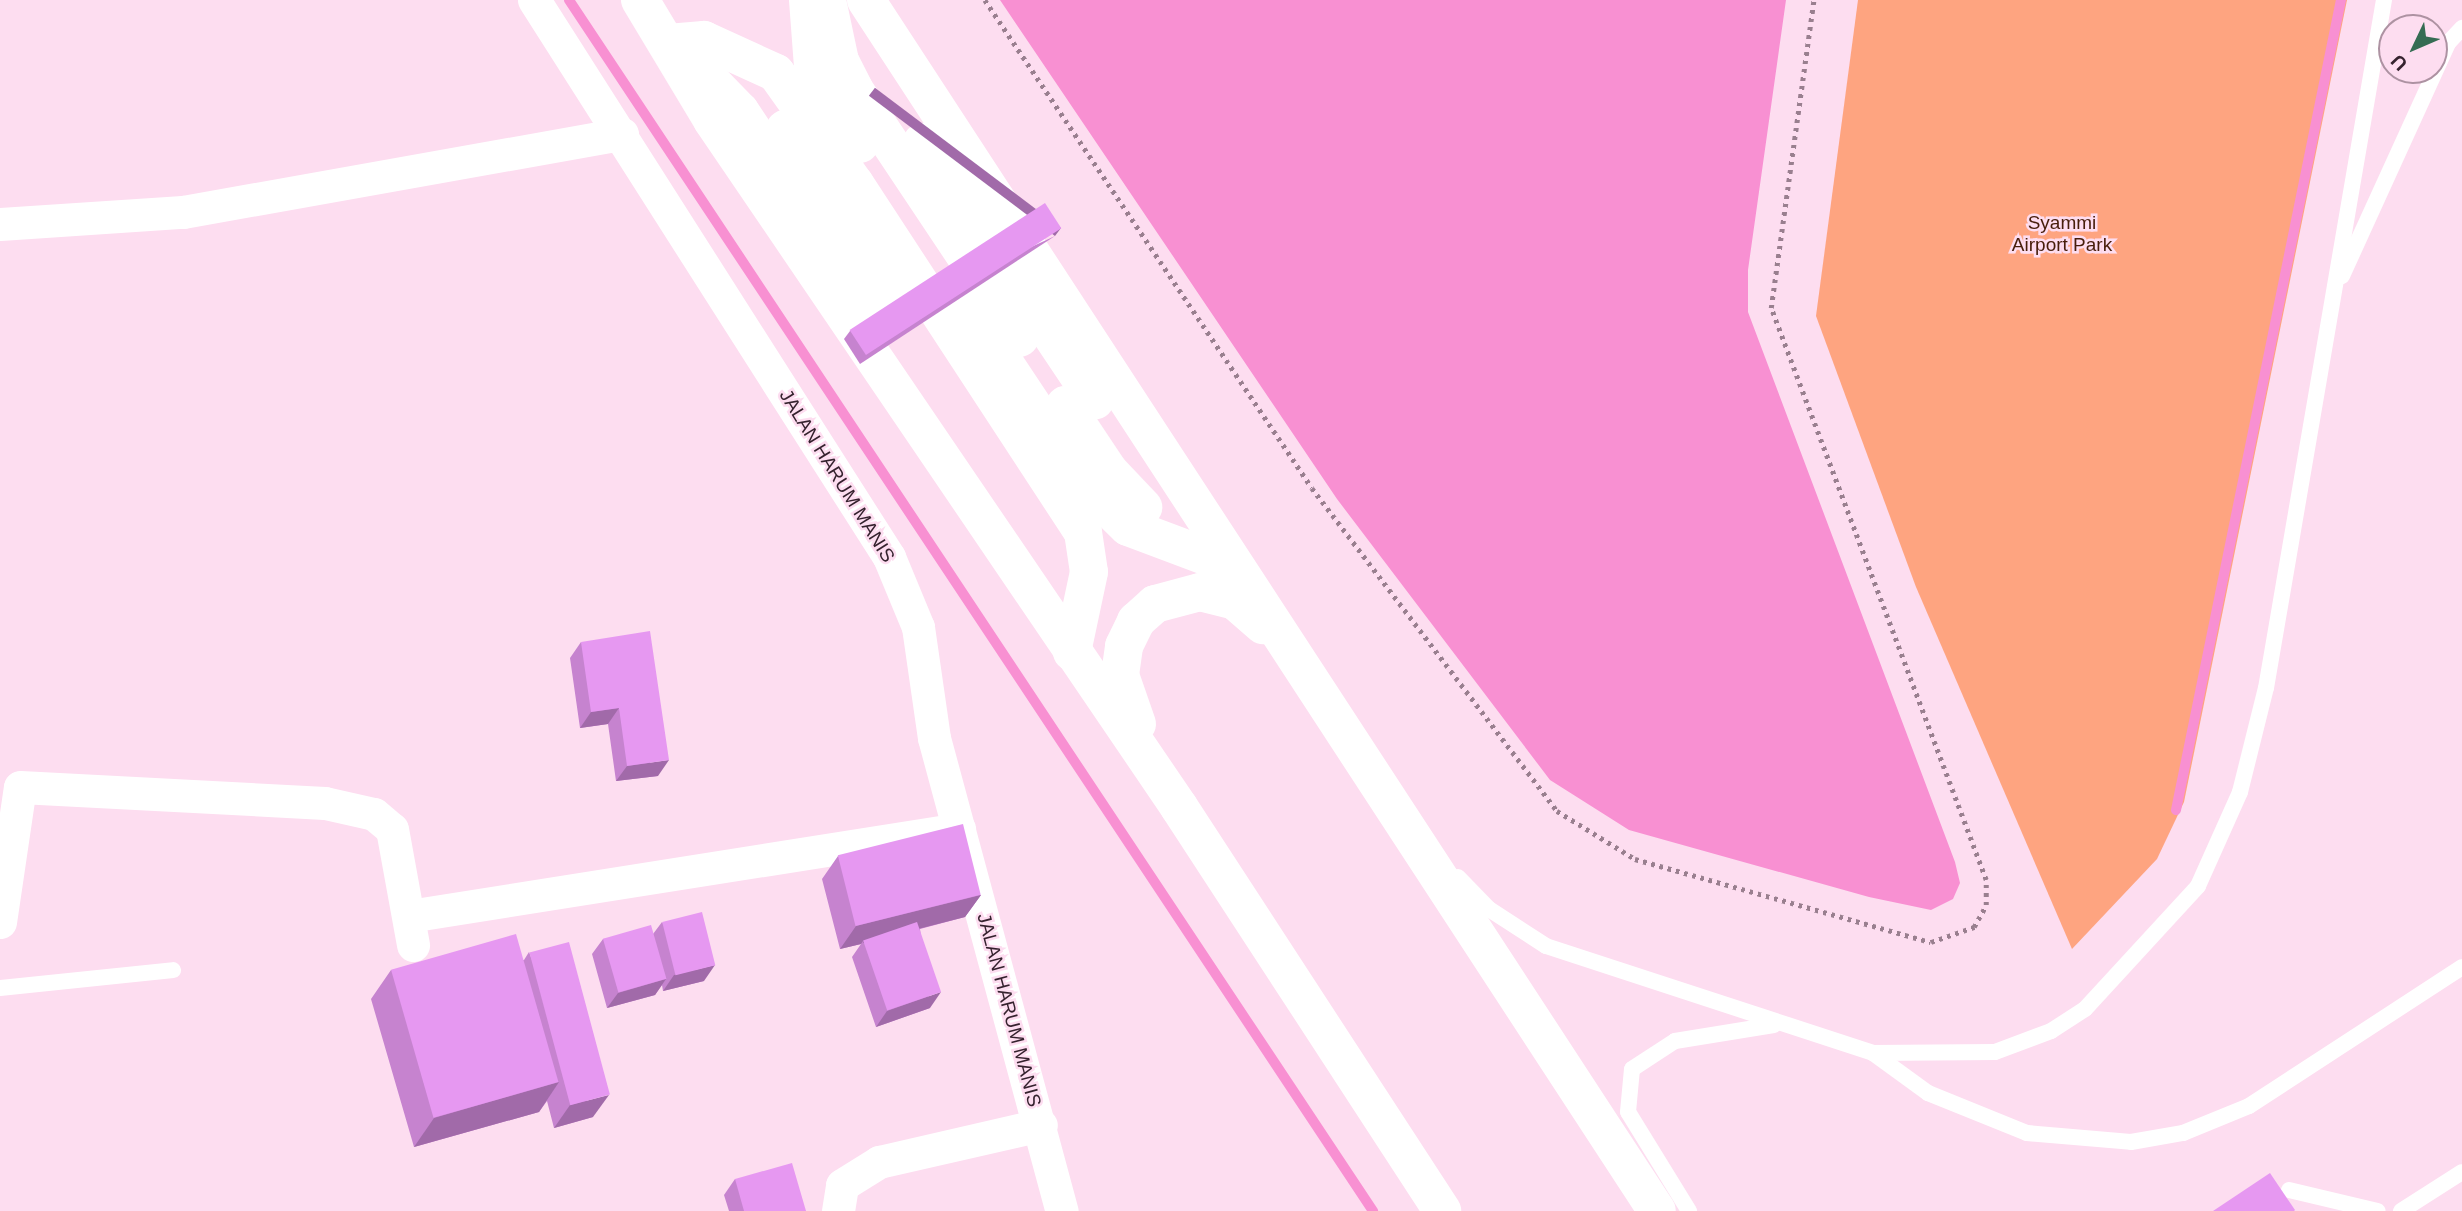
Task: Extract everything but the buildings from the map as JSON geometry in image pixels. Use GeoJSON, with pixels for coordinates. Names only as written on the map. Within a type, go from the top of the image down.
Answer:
{"type":"FeatureCollection","features":[{"type":"Feature","properties":{"kind":"street","name":"JALAN HARUM MANIS"},"geometry":{"type":"LineString","coordinates":[[534,0],[622,134],[889,557],[918,627],[934,738],[1041,1125],[1062,1211]]}},
{"type":"Feature","properties":{"kind":"street"},"geometry":{"type":"LineString","coordinates":[[639,0],[712,120],[1179,807],[1442,1211]]}},
{"type":"Feature","properties":{"kind":"street"},"geometry":{"type":"LineString","coordinates":[[808,0],[813,66],[831,101],[1087,486],[1128,527],[1232,566]]}},
{"type":"Feature","properties":{"kind":"street"},"geometry":{"type":"LineString","coordinates":[[827,0],[840,61],[855,89],[1109,471],[1143,508],[1232,566]]}},
{"type":"Feature","properties":{"kind":"street"},"geometry":{"type":"LineString","coordinates":[[844,0],[873,69],[1131,453],[1232,566]]}},
{"type":"Feature","properties":{"kind":"street"},"geometry":{"type":"LineString","coordinates":[[866,0],[1232,566],[1420,839],[1499,972],[1657,1211]]}},
{"type":"Feature","properties":{"kind":"street"},"geometry":{"type":"LineString","coordinates":[[888,0],[1198,466],[1232,566]]}},
{"type":"Feature","properties":{"kind":"street"},"geometry":{"type":"LineString","coordinates":[[667,43],[704,40],[776,73],[855,184],[1083,532],[1089,572],[1072,652]]}},
{"type":"Feature","properties":{"kind":"street"},"geometry":{"type":"LineString","coordinates":[[0,224],[183,212],[622,134]]}},
{"type":"Feature","properties":{"kind":"street"},"geometry":{"type":"LineString","coordinates":[[1179,807],[1129,708],[1120,675],[1136,621],[1166,599],[1200,592],[1235,601],[1290,651]]}},
{"type":"Feature","properties":{"kind":"street"},"geometry":{"type":"LineString","coordinates":[[0,922],[10,785],[325,803],[374,814],[398,842],[411,930],[959,828]]}},
{"type":"Feature","properties":{"kind":"street"},"geometry":{"type":"LineString","coordinates":[[838,1211],[842,1185],[879,1162],[1041,1125]]}},
{"type":"Feature","properties":{"kind":"lane"},"geometry":{"type":"LineString","coordinates":[[1420,839],[1489,909],[1546,946],[1776,1025],[1873,1053],[1995,1052],[2050,1031],[2133,962],[2198,886],[2239,792],[2266,688],[2384,0]]}},
{"type":"Feature","properties":{"kind":"lane"},"geometry":{"type":"LineString","coordinates":[[2334,291],[2448,43],[2462,28]]}},
{"type":"Feature","properties":{"kind":"lane"},"geometry":{"type":"LineString","coordinates":[[1873,1053],[1928,1093],[2027,1133],[2131,1142],[2183,1133],[2249,1106],[2462,967]]}},
{"type":"Feature","properties":{"kind":"lane"},"geometry":{"type":"LineString","coordinates":[[0,988],[173,970]]}},
{"type":"Feature","properties":{"kind":"lane"},"geometry":{"type":"LineString","coordinates":[[1689,1211],[1628,1112],[1632,1069],[1675,1041],[1776,1025]]}},
{"type":"Feature","properties":{"kind":"lane"},"geometry":{"type":"LineString","coordinates":[[2401,1211],[2462,1172]]}},
{"type":"Feature","properties":{"kind":"lane"},"geometry":{"type":"LineString","coordinates":[[2289,1190],[2378,1211]]}},
{"type":"Feature","properties":{"kind":"path"},"geometry":{"type":"LineString","coordinates":[[985,0],[1312,488],[1557,811],[1635,859],[1931,942],[1974,926],[1986,905],[1986,880],[1771,308],[1814,0]]}},
{"type":"Feature","properties":{"kind":"green space","name":"Syammi Airport Park"},"geometry":{"type":"Polygon","coordinates":[[[1858,0],[2347,0],[2184,802],[2157,859],[2072,949],[1916,587],[1816,316],[1858,0]]]}},
{"type":"Feature","properties":{"kind":"shaded area"},"geometry":{"type":"Polygon","coordinates":[[[1000,0],[1786,0],[1748,270],[1748,312],[1955,862],[1960,883],[1953,899],[1931,910],[1869,897],[1629,830],[1550,780],[1337,499],[1000,0]]]}},
{"type":"Feature","properties":{"kind":"waterway"},"geometry":{"type":"LineString","coordinates":[[569,0],[1373,1211]]}},
{"type":"Feature","properties":{"kind":"waterway"},"geometry":{"type":"LineString","coordinates":[[2176,810],[2341,0]]}}]}
